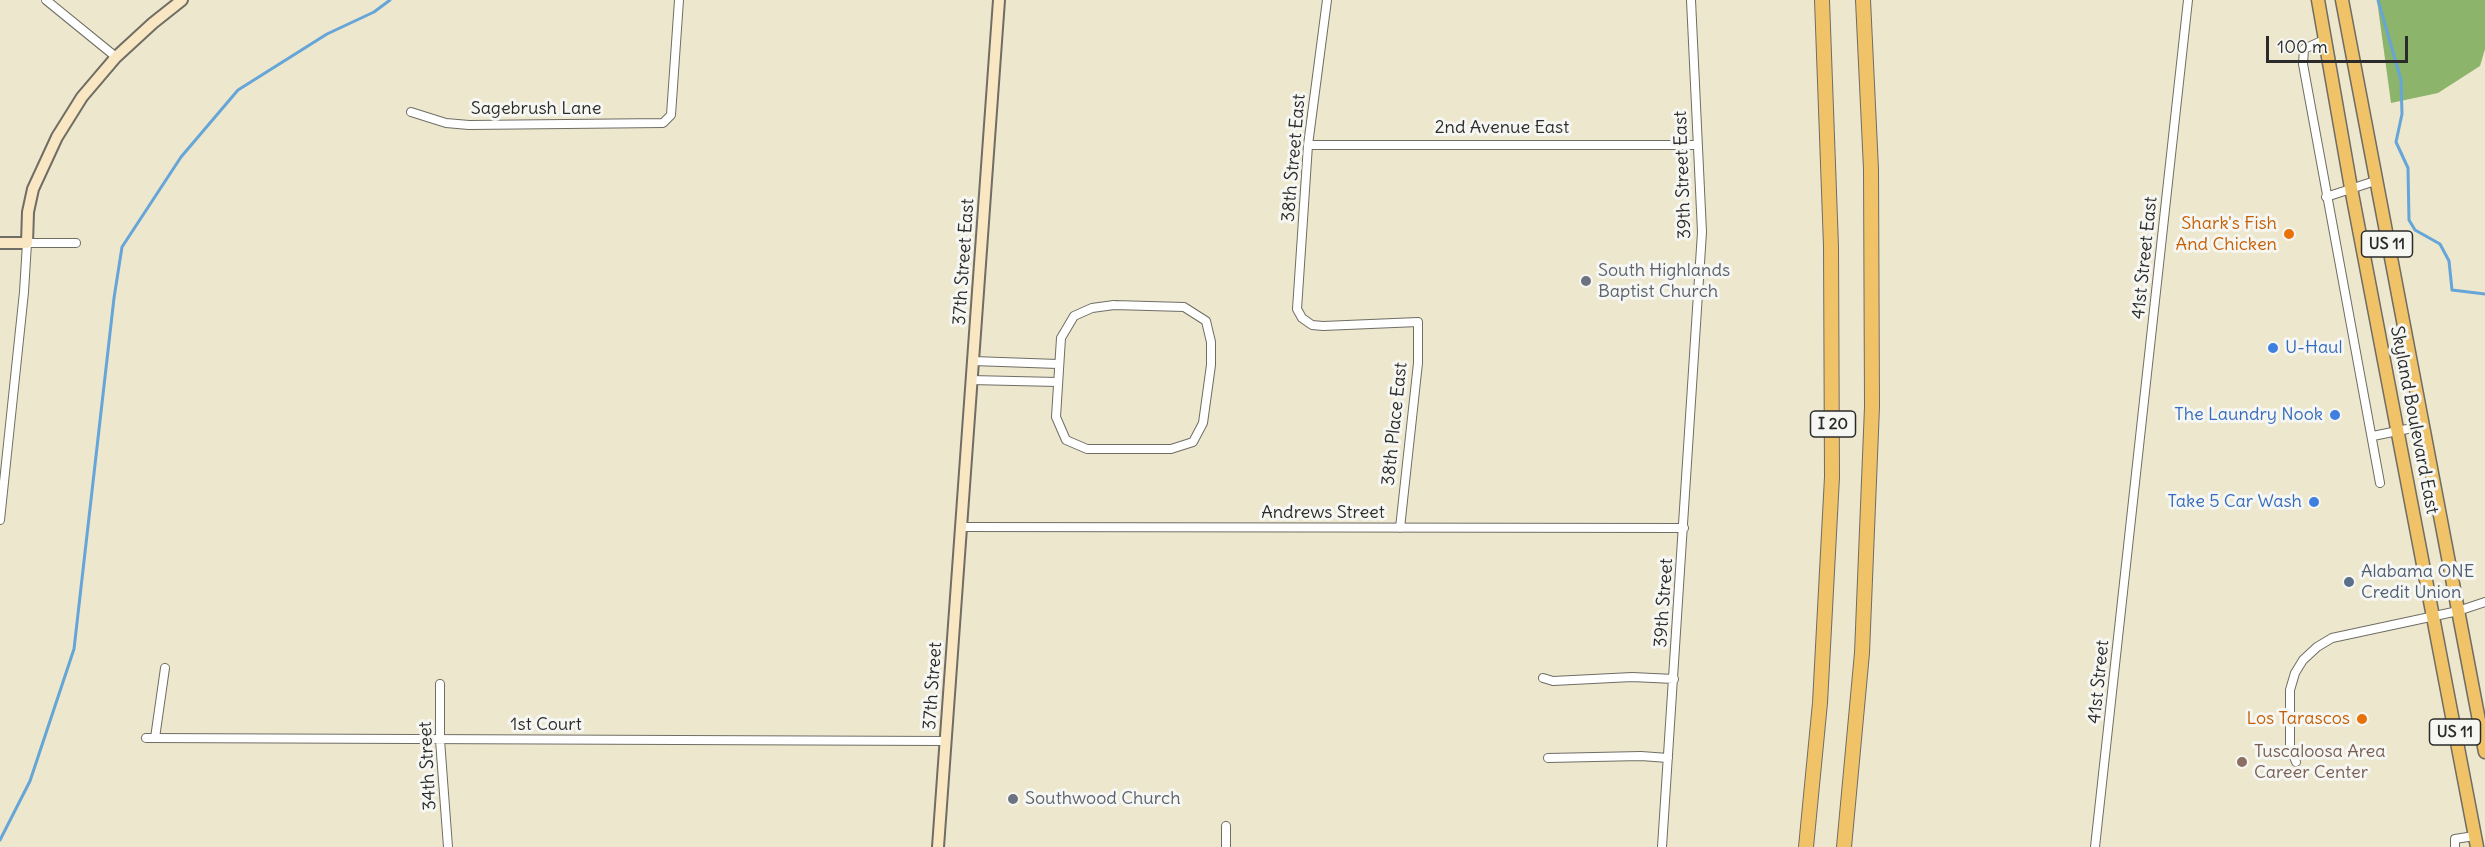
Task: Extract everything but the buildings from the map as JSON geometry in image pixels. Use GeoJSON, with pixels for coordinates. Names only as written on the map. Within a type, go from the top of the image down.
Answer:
{"type":"FeatureCollection","features":[{"type":"Feature","properties":{"kind":"highway","name":"I 20"},"geometry":{"type":"LineString","coordinates":[[1806,847],[1820,703],[1832,477],[1831,246],[1822,0]]}},
{"type":"Feature","properties":{"kind":"highway","name":"I 20"},"geometry":{"type":"LineString","coordinates":[[1844,847],[1862,653],[1872,407],[1872,202],[1863,0]]}},
{"type":"Feature","properties":{"kind":"main road","name":"Skyland Boulevard East"},"geometry":{"type":"LineString","coordinates":[[2318,0],[2351,188],[2475,841]]}},
{"type":"Feature","properties":{"kind":"main road","name":"Skyland Boulevard East"},"geometry":{"type":"LineString","coordinates":[[2342,0],[2485,752]]}},
{"type":"Feature","properties":{"kind":"street"},"geometry":{"type":"LineString","coordinates":[[46,0],[116,57]]}},
{"type":"Feature","properties":{"kind":"street"},"geometry":{"type":"LineString","coordinates":[[0,520],[24,292],[29,201],[42,168],[82,97],[116,57],[182,0]]}},
{"type":"Feature","properties":{"kind":"street","name":"Sagebrush Lane"},"geometry":{"type":"LineString","coordinates":[[411,112],[446,123],[469,125],[663,123],[672,115],[679,0]]}},
{"type":"Feature","properties":{"kind":"street","name":"37th Street East"},"geometry":{"type":"LineString","coordinates":[[961,527],[999,0]]}},
{"type":"Feature","properties":{"kind":"street","name":"38th Street East"},"geometry":{"type":"LineString","coordinates":[[1327,0],[1308,145],[1297,309],[1302,318],[1312,325],[1418,322]]}},
{"type":"Feature","properties":{"kind":"street","name":"39th Street East"},"geometry":{"type":"LineString","coordinates":[[1684,528],[1702,232],[1691,0]]}},
{"type":"Feature","properties":{"kind":"street","name":"41st Street East"},"geometry":{"type":"LineString","coordinates":[[2132,520],[2188,0]]}},
{"type":"Feature","properties":{"kind":"street"},"geometry":{"type":"LineString","coordinates":[[2324,40],[2304,49],[2303,63],[2380,483]]}},
{"type":"Feature","properties":{"kind":"street","name":"2nd Avenue East"},"geometry":{"type":"LineString","coordinates":[[1308,145],[1697,145]]}},
{"type":"Feature","properties":{"kind":"street"},"geometry":{"type":"LineString","coordinates":[[2326,196],[2375,181]]}},
{"type":"Feature","properties":{"kind":"street"},"geometry":{"type":"LineString","coordinates":[[0,243],[76,243]]}},
{"type":"Feature","properties":{"kind":"street"},"geometry":{"type":"LineString","coordinates":[[1114,305],[1184,307],[1206,321],[1211,342],[1211,365],[1203,423],[1193,442],[1171,449],[1087,449],[1066,440],[1056,417],[1057,382],[1061,338],[1067,325],[1074,316],[1092,308],[1114,305]]}},
{"type":"Feature","properties":{"kind":"street","name":"38th Place East"},"geometry":{"type":"LineString","coordinates":[[1400,528],[1418,363],[1418,322]]}},
{"type":"Feature","properties":{"kind":"street"},"geometry":{"type":"LineString","coordinates":[[973,361],[1058,364]]}},
{"type":"Feature","properties":{"kind":"street"},"geometry":{"type":"LineString","coordinates":[[971,380],[1057,382]]}},
{"type":"Feature","properties":{"kind":"street"},"geometry":{"type":"LineString","coordinates":[[2373,436],[2422,426]]}},
{"type":"Feature","properties":{"kind":"street","name":"41st Street"},"geometry":{"type":"LineString","coordinates":[[2095,847],[2132,520]]}},
{"type":"Feature","properties":{"kind":"street","name":"Andrews Street"},"geometry":{"type":"LineString","coordinates":[[961,527],[1684,528]]}},
{"type":"Feature","properties":{"kind":"street","name":"37th Street"},"geometry":{"type":"LineString","coordinates":[[938,847],[961,527]]}},
{"type":"Feature","properties":{"kind":"street","name":"39th Street"},"geometry":{"type":"LineString","coordinates":[[1662,847],[1684,528]]}},
{"type":"Feature","properties":{"kind":"street"},"geometry":{"type":"LineString","coordinates":[[2296,762],[2290,747],[2290,690],[2295,673],[2303,660],[2316,647],[2332,638],[2458,611],[2485,602]]}},
{"type":"Feature","properties":{"kind":"street","name":"1st Court"},"geometry":{"type":"LineString","coordinates":[[165,668],[151,738],[946,741]]}},
{"type":"Feature","properties":{"kind":"street"},"geometry":{"type":"LineString","coordinates":[[1543,678],[1552,681],[1632,677],[1674,679]]}},
{"type":"Feature","properties":{"kind":"street","name":"34th Street"},"geometry":{"type":"LineString","coordinates":[[440,684],[440,740],[448,847]]}},
{"type":"Feature","properties":{"kind":"street"},"geometry":{"type":"LineString","coordinates":[[1548,758],[1641,756],[1668,758]]}},
{"type":"Feature","properties":{"kind":"street"},"geometry":{"type":"LineString","coordinates":[[1226,826],[1226,847]]}},
{"type":"Feature","properties":{"kind":"street"},"geometry":{"type":"LineString","coordinates":[[2455,847],[2455,839],[2475,841]]}},
{"type":"Feature","properties":{"kind":"green space"},"geometry":{"type":"Polygon","coordinates":[[[2377,0],[2485,0],[2485,49],[2480,66],[2438,93],[2391,103],[2377,0]]]}},
{"type":"Feature","properties":{"kind":"waterway"},"geometry":{"type":"LineString","coordinates":[[0,840],[30,781],[74,649],[114,298],[122,247],[181,157],[238,90],[327,34],[374,12],[390,0]]}},
{"type":"Feature","properties":{"kind":"waterway"},"geometry":{"type":"LineString","coordinates":[[2378,0],[2401,80],[2402,114],[2396,142],[2408,168],[2409,220],[2415,230],[2440,244],[2449,261],[2452,290],[2485,294]]}},
{"type":"Feature","properties":{"kind":"place","name":"Shark's Fish And Chicken"},"geometry":{"type":"Point","coordinates":[2289,234]}},
{"type":"Feature","properties":{"kind":"place","name":"South Highlands Baptist Church"},"geometry":{"type":"Point","coordinates":[1586,281]}},
{"type":"Feature","properties":{"kind":"place","name":"U-Haul"},"geometry":{"type":"Point","coordinates":[2273,348]}},
{"type":"Feature","properties":{"kind":"place","name":"The Laundry Nook"},"geometry":{"type":"Point","coordinates":[2335,415]}},
{"type":"Feature","properties":{"kind":"place","name":"Take 5 Car Wash"},"geometry":{"type":"Point","coordinates":[2314,502]}},
{"type":"Feature","properties":{"kind":"place","name":"Alabama ONE Credit Union"},"geometry":{"type":"Point","coordinates":[2349,582]}},
{"type":"Feature","properties":{"kind":"place","name":"Los Tarascos"},"geometry":{"type":"Point","coordinates":[2362,719]}},
{"type":"Feature","properties":{"kind":"place","name":"Tuscaloosa Area Career Center"},"geometry":{"type":"Point","coordinates":[2242,762]}},
{"type":"Feature","properties":{"kind":"place","name":"Southwood Church"},"geometry":{"type":"Point","coordinates":[1013,799]}}]}
